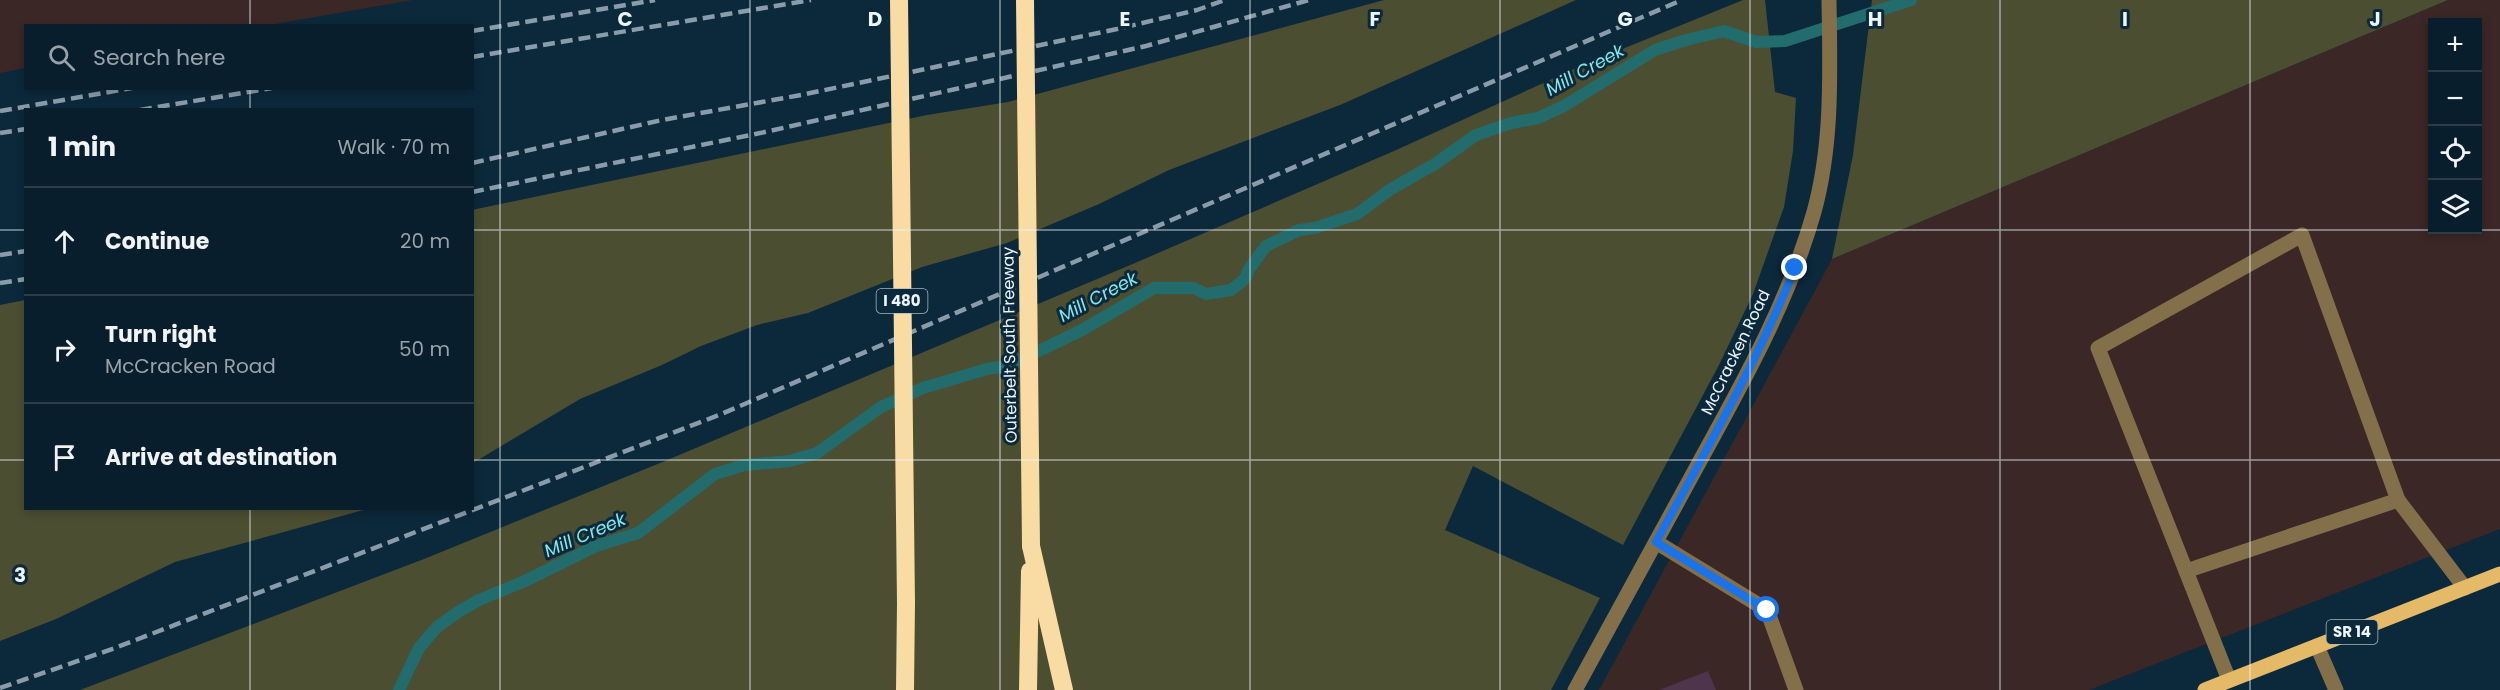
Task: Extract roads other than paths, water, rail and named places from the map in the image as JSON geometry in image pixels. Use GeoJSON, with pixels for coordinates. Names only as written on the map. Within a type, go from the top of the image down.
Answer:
{"type":"FeatureCollection","features":[{"type":"Feature","properties":{"kind":"highway","name":"I 480"},"geometry":{"type":"LineString","coordinates":[[899,0],[905,690]]}},
{"type":"Feature","properties":{"kind":"highway","name":"Outerbelt South Freeway"},"geometry":{"type":"LineString","coordinates":[[1026,0],[1031,546],[1028,690]]}},
{"type":"Feature","properties":{"kind":"highway"},"geometry":{"type":"LineString","coordinates":[[1031,546],[1064,690]]}},
{"type":"Feature","properties":{"kind":"main road","name":"SR 14"},"geometry":{"type":"LineString","coordinates":[[2205,690],[2500,574]]}},
{"type":"Feature","properties":{"kind":"street","name":"McCracken Road"},"geometry":{"type":"LineString","coordinates":[[1575,690],[1742,385],[1774,320],[1795,268],[1816,200],[1824,159],[1830,87],[1829,0]]}},
{"type":"Feature","properties":{"kind":"street"},"geometry":{"type":"LineString","coordinates":[[2229,680],[2098,348],[2302,235],[2398,500],[2465,588]]}},
{"type":"Feature","properties":{"kind":"street"},"geometry":{"type":"LineString","coordinates":[[2186,571],[2398,500]]}},
{"type":"Feature","properties":{"kind":"street"},"geometry":{"type":"LineString","coordinates":[[1656,542],[1767,610],[1796,690]]}},
{"type":"Feature","properties":{"kind":"street"},"geometry":{"type":"LineString","coordinates":[[2317,646],[2336,690]]}},
{"type":"Feature","properties":{"kind":"waterway","name":"Mill Creek"},"geometry":{"type":"LineString","coordinates":[[399,690],[419,648],[437,627],[458,612],[596,546],[638,533],[715,474],[744,465],[790,461],[817,453],[881,407],[923,388],[987,369],[1008,366],[1082,330],[1154,288],[1194,288],[1206,294],[1231,290],[1245,279],[1249,269],[1266,246],[1299,230],[1315,228],[1357,214],[1391,189],[1435,164],[1476,135],[1511,123],[1538,118],[1564,106],[1655,50],[1724,31],[1756,42],[1785,41],[1911,0]]}},
{"type":"Feature","properties":{"kind":"railway"},"geometry":{"type":"LineString","coordinates":[[474,31],[655,0]]}},
{"type":"Feature","properties":{"kind":"railway"},"geometry":{"type":"LineString","coordinates":[[474,57],[811,0]]}},
{"type":"Feature","properties":{"kind":"railway"},"geometry":{"type":"LineString","coordinates":[[474,163],[662,120],[801,95],[1117,29],[1197,10],[1225,0]]}},
{"type":"Feature","properties":{"kind":"railway"},"geometry":{"type":"LineString","coordinates":[[474,192],[765,132],[1146,46],[1309,0]]}},
{"type":"Feature","properties":{"kind":"railway"},"geometry":{"type":"LineString","coordinates":[[474,510],[719,415],[1682,0]]}},
{"type":"Feature","properties":{"kind":"railway"},"geometry":{"type":"LineString","coordinates":[[0,111],[121,90]]}},
{"type":"Feature","properties":{"kind":"railway"},"geometry":{"type":"LineString","coordinates":[[152,108],[260,90]]}},
{"type":"Feature","properties":{"kind":"railway"},"geometry":{"type":"LineString","coordinates":[[0,133],[24,129]]}},
{"type":"Feature","properties":{"kind":"railway"},"geometry":{"type":"LineString","coordinates":[[0,255],[24,251]]}},
{"type":"Feature","properties":{"kind":"railway"},"geometry":{"type":"LineString","coordinates":[[0,283],[24,279]]}},
{"type":"Feature","properties":{"kind":"railway"},"geometry":{"type":"LineString","coordinates":[[0,688],[115,648],[473,510]]}}]}
